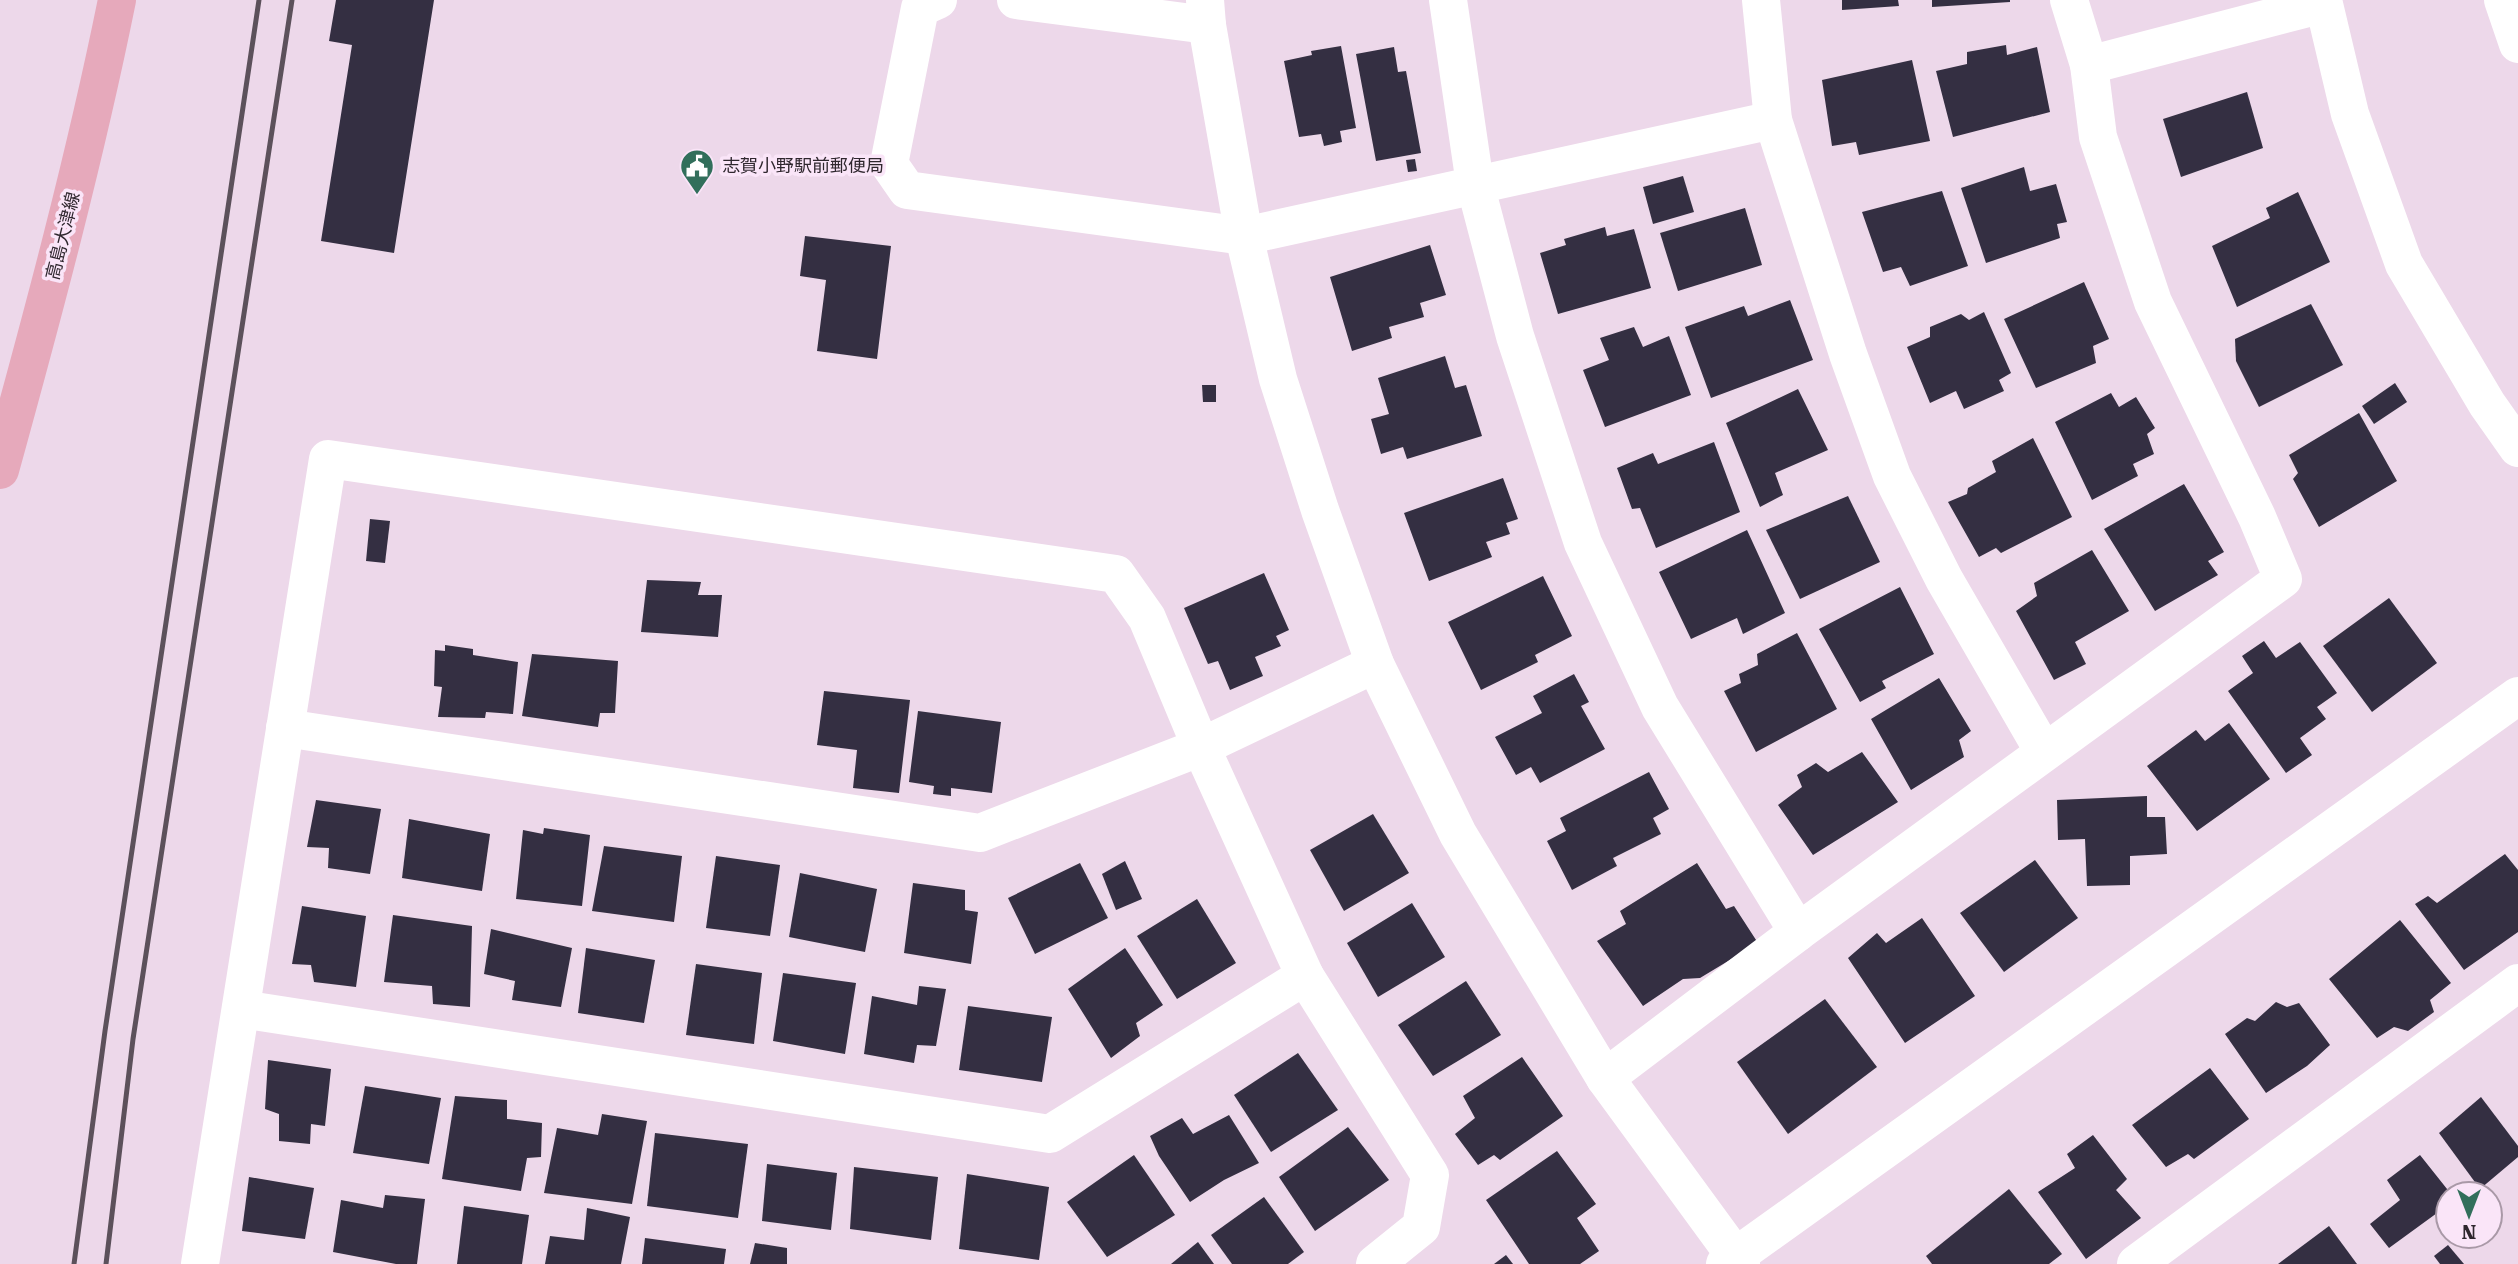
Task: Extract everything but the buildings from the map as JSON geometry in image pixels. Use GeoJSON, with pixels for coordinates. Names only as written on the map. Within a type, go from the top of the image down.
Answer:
{"type":"FeatureCollection","features":[{"type":"Feature","properties":{"kind":"main road","name":"高島大津線"},"geometry":{"type":"LineString","coordinates":[[0,470],[91,122],[117,0]]}},
{"type":"Feature","properties":{"kind":"street"},"geometry":{"type":"LineString","coordinates":[[939,0],[920,8],[889,163],[907,190],[1244,236],[1773,120]]}},
{"type":"Feature","properties":{"kind":"street"},"geometry":{"type":"LineString","coordinates":[[1016,0],[1206,12],[1244,236],[1283,392],[1320,510],[1376,663],[1458,834],[1605,1078],[1734,1261],[2518,696]]}},
{"type":"Feature","properties":{"kind":"street"},"geometry":{"type":"LineString","coordinates":[[1448,0],[1475,184],[1515,336],[1583,543],[1660,707],[1798,932]]}},
{"type":"Feature","properties":{"kind":"street"},"geometry":{"type":"LineString","coordinates":[[1761,0],[1773,120],[1848,354],[1892,476],[1944,579],[2044,752]]}},
{"type":"Feature","properties":{"kind":"street"},"geometry":{"type":"LineString","coordinates":[[1605,1078],[1798,932],[2283,579],[2257,517],[2153,302],[2098,137],[2089,65],[2070,0]]}},
{"type":"Feature","properties":{"kind":"street"},"geometry":{"type":"LineString","coordinates":[[2503,0],[2518,44]]}},
{"type":"Feature","properties":{"kind":"street"},"geometry":{"type":"LineString","coordinates":[[2089,65],[2323,2],[2350,114],[2404,264],[2487,404],[2518,448]]}},
{"type":"Feature","properties":{"kind":"street"},"geometry":{"type":"LineString","coordinates":[[200,1264],[328,459],[1116,574],[1147,618],[1201,747],[1305,976],[1430,1175],[1421,1227],[1375,1264]]}},
{"type":"Feature","properties":{"kind":"street"},"geometry":{"type":"LineString","coordinates":[[285,728],[980,833],[1201,747],[1376,663]]}},
{"type":"Feature","properties":{"kind":"street"},"geometry":{"type":"LineString","coordinates":[[241,1009],[1050,1134],[1305,976]]}},
{"type":"Feature","properties":{"kind":"street"},"geometry":{"type":"LineString","coordinates":[[2136,1264],[2518,983]]}},
{"type":"Feature","properties":{"kind":"railway"},"geometry":{"type":"LineString","coordinates":[[74,1264],[105,1031],[259,0]]}},
{"type":"Feature","properties":{"kind":"railway"},"geometry":{"type":"LineString","coordinates":[[106,1264],[133,1039],[292,0]]}},
{"type":"Feature","properties":{"kind":"place","name":"志賀小野駅前郵便局"},"geometry":{"type":"Point","coordinates":[697,196]}}]}
